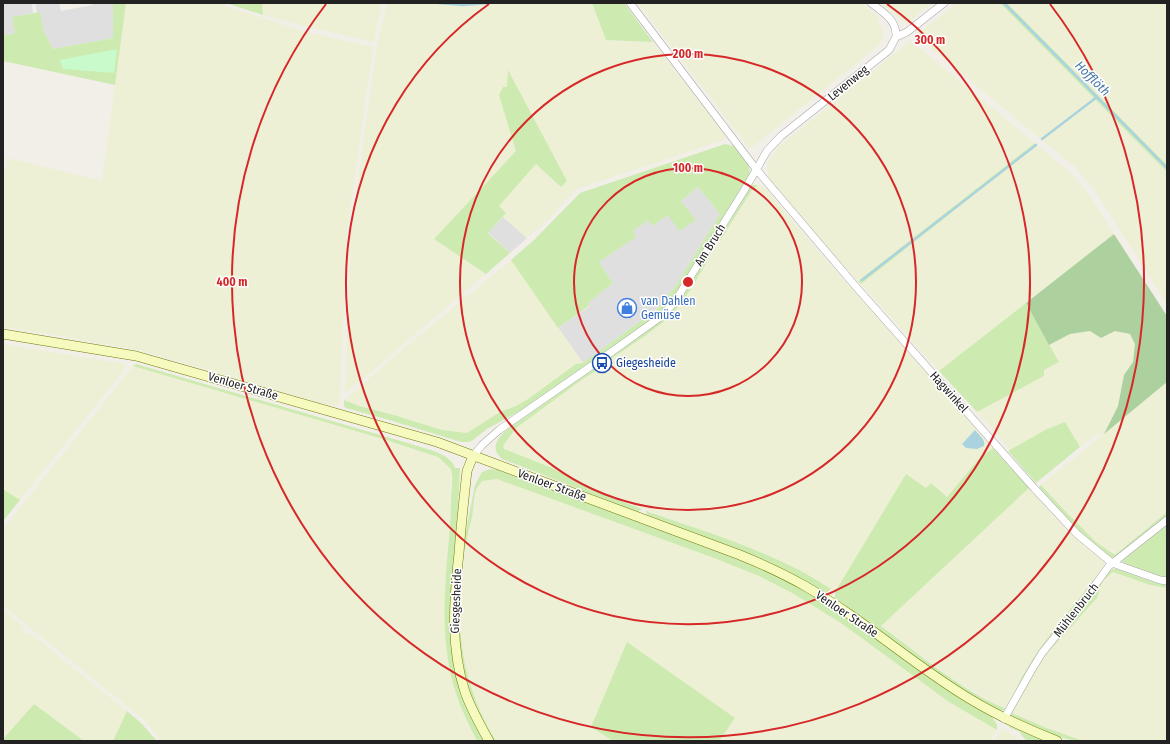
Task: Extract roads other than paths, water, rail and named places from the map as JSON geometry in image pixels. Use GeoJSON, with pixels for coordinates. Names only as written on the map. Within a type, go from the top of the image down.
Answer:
{"type":"FeatureCollection","features":[{"type":"Feature","properties":{"kind":"main road","name":"Venloer Straße"},"geometry":{"type":"LineString","coordinates":[[3,334],[136,356],[437,442],[740,555],[805,585],[848,613],[948,685],[1004,718],[1057,741]]}},
{"type":"Feature","properties":{"kind":"main road","name":"Giesgesheide"},"geometry":{"type":"LineString","coordinates":[[473,456],[467,471],[455,593],[455,638],[459,668],[465,691],[476,717],[489,741]]}},
{"type":"Feature","properties":{"kind":"street"},"geometry":{"type":"LineString","coordinates":[[630,3],[756,169]]}},
{"type":"Feature","properties":{"kind":"street"},"geometry":{"type":"LineString","coordinates":[[871,3],[894,22],[896,37]]}},
{"type":"Feature","properties":{"kind":"street","name":"Levenweg"},"geometry":{"type":"LineString","coordinates":[[756,169],[767,151],[781,136],[889,50],[896,37],[907,32],[944,3]]}},
{"type":"Feature","properties":{"kind":"street","name":"Am Bruch"},"geometry":{"type":"LineString","coordinates":[[473,456],[482,445],[499,430],[546,399],[616,349],[659,318],[674,304],[746,189],[756,169]]}},
{"type":"Feature","properties":{"kind":"street","name":"Hagwinkel"},"geometry":{"type":"LineString","coordinates":[[756,169],[857,288],[1034,488],[1077,534],[1112,563],[1167,582]]}},
{"type":"Feature","properties":{"kind":"street","name":"Mühlenbruch"},"geometry":{"type":"LineString","coordinates":[[1004,718],[1042,653],[1112,563],[1167,520]]}},
{"type":"Feature","properties":{"kind":"water"},"geometry":{"type":"Polygon","coordinates":[[[975,430],[983,440],[984,446],[977,449],[966,448],[962,444],[975,430]]]}},
{"type":"Feature","properties":{"kind":"waterway"},"geometry":{"type":"LineString","coordinates":[[438,3],[463,5],[489,3]]}},
{"type":"Feature","properties":{"kind":"waterway","name":"Hofflöth"},"geometry":{"type":"LineString","coordinates":[[1004,3],[1167,168]]}},
{"type":"Feature","properties":{"kind":"waterway"},"geometry":{"type":"LineString","coordinates":[[1042,139],[1097,97]]}},
{"type":"Feature","properties":{"kind":"waterway"},"geometry":{"type":"LineString","coordinates":[[862,280],[1036,145]]}},
{"type":"Feature","properties":{"kind":"place","name":"van Dahlen Gemüse"},"geometry":{"type":"Point","coordinates":[627,308]}},
{"type":"Feature","properties":{"kind":"place","name":"Giegesheide"},"geometry":{"type":"Point","coordinates":[602,363]}}]}
